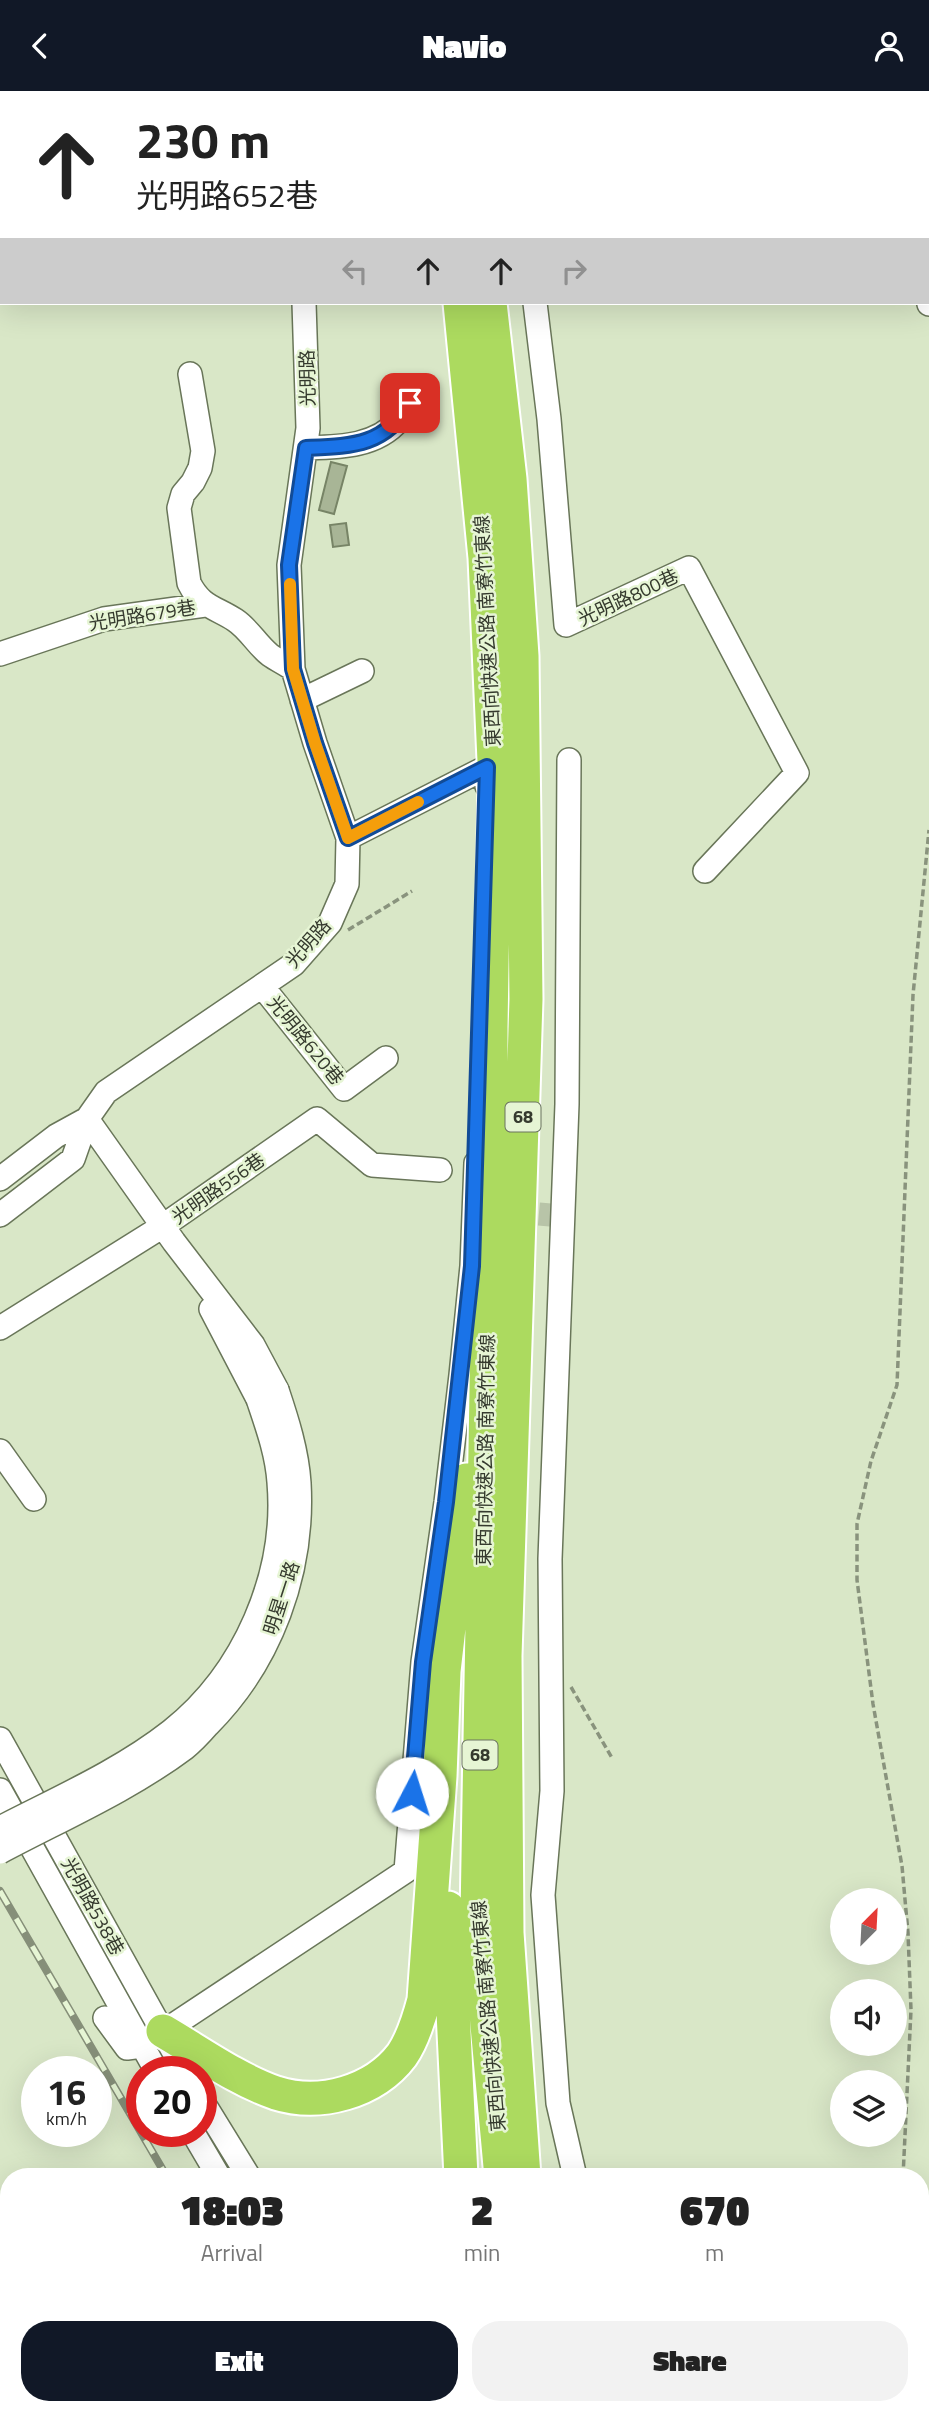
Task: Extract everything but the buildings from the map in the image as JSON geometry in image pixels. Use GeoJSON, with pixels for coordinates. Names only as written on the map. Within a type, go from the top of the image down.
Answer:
{"type":"FeatureCollection","features":[{"type":"Feature","properties":{"kind":"highway","name":"東西向快速公路 南寮竹東線"},"geometry":{"type":"LineString","coordinates":[[460,305],[485,558],[495,783],[491,1217],[486,1332],[477,1917],[500,2168]]}},
{"type":"Feature","properties":{"kind":"highway","name":"東西向快速公路 南寮竹東線"},"geometry":{"type":"LineString","coordinates":[[490,305],[510,479],[522,656],[526,999],[505,1656],[507,1933],[523,2168]]}},
{"type":"Feature","properties":{"kind":"highway"},"geometry":{"type":"LineString","coordinates":[[152,2038],[276,2093],[301,2099],[326,2098],[349,2092],[370,2082],[402,2054],[412,2036],[424,2000],[440,1776],[445,1657],[486,1332]]}},
{"type":"Feature","properties":{"kind":"highway"},"geometry":{"type":"LineString","coordinates":[[440,1776],[461,2168]]}},
{"type":"Feature","properties":{"kind":"highway"},"geometry":{"type":"LineString","coordinates":[[507,1933],[545,2168]]}},
{"type":"Feature","properties":{"kind":"street","name":"光明路"},"geometry":{"type":"LineString","coordinates":[[0,1215],[73,1159],[87,1119],[106,1091],[294,964],[330,923],[346,884],[348,838],[293,669],[289,565],[308,428],[304,305]]}},
{"type":"Feature","properties":{"kind":"street","name":"光明路800巷"},"geometry":{"type":"LineString","coordinates":[[535,305],[549,419],[566,625],[689,568],[797,773],[705,871]]}},
{"type":"Feature","properties":{"kind":"street"},"geometry":{"type":"LineString","coordinates":[[190,374],[203,451],[200,468],[194,482],[183,494],[179,508],[189,583],[205,605],[235,620],[254,636],[268,653],[293,669]]}},
{"type":"Feature","properties":{"kind":"street"},"geometry":{"type":"LineString","coordinates":[[306,448],[346,446],[375,438],[401,419],[419,387]]}},
{"type":"Feature","properties":{"kind":"street","name":"光明路679巷"},"geometry":{"type":"LineString","coordinates":[[0,654],[104,619],[205,605]]}},
{"type":"Feature","properties":{"kind":"street"},"geometry":{"type":"LineString","coordinates":[[302,700],[362,671]]}},
{"type":"Feature","properties":{"kind":"street"},"geometry":{"type":"LineString","coordinates":[[569,760],[566,1104],[550,1559],[552,1791],[542,1895],[558,2103],[573,2168]]}},
{"type":"Feature","properties":{"kind":"street"},"geometry":{"type":"LineString","coordinates":[[106,2018],[127,2048],[152,2038],[405,1871],[423,1662],[446,1502],[472,1266],[487,767],[348,838]]}},
{"type":"Feature","properties":{"kind":"street","name":"光明路620巷"},"geometry":{"type":"LineString","coordinates":[[262,986],[344,1089],[386,1058]]}},
{"type":"Feature","properties":{"kind":"street","name":"光明路"},"geometry":{"type":"LineString","coordinates":[[0,1179],[56,1136],[87,1119]]}},
{"type":"Feature","properties":{"kind":"street","name":"明星一路"},"geometry":{"type":"LineString","coordinates":[[0,1828],[138,1755],[172,1729],[207,1696],[234,1661],[257,1615],[272,1569],[279,1525],[279,1481],[271,1438],[268,1395],[253,1345],[87,1119]]}},
{"type":"Feature","properties":{"kind":"street","name":"光明路556巷"},"geometry":{"type":"LineString","coordinates":[[0,1328],[169,1234],[317,1119],[372,1165],[440,1170]]}},
{"type":"Feature","properties":{"kind":"street","name":"明星一路"},"geometry":{"type":"LineString","coordinates":[[0,1852],[149,1773],[188,1746],[222,1711],[252,1672],[276,1623],[292,1571],[299,1530],[299,1482],[291,1434],[268,1395]]}},
{"type":"Feature","properties":{"kind":"street"},"geometry":{"type":"LineString","coordinates":[[0,1451],[34,1499]]}},
{"type":"Feature","properties":{"kind":"street","name":"光明路538巷"},"geometry":{"type":"LineString","coordinates":[[0,1739],[152,2038],[155,2056]]}},
{"type":"Feature","properties":{"kind":"street","name":"光明路538巷"},"geometry":{"type":"LineString","coordinates":[[0,1790],[152,2038],[169,2056]]}},
{"type":"Feature","properties":{"kind":"street"},"geometry":{"type":"LineString","coordinates":[[217,2125],[243,2168]]}},
{"type":"Feature","properties":{"kind":"street"},"geometry":{"type":"LineString","coordinates":[[201,2147],[214,2168]]}},
{"type":"Feature","properties":{"kind":"path"},"geometry":{"type":"LineString","coordinates":[[903,2168],[911,2010],[908,1933],[902,1866],[873,1705],[857,1580],[857,1524],[872,1461],[897,1385],[913,995],[929,829]]}},
{"type":"Feature","properties":{"kind":"path"},"geometry":{"type":"LineString","coordinates":[[341,935],[412,891]]}},
{"type":"Feature","properties":{"kind":"path"},"geometry":{"type":"LineString","coordinates":[[551,1655],[564,1658],[572,1689],[612,1758]]}},
{"type":"Feature","properties":{"kind":"tunnel"},"geometry":{"type":"LineString","coordinates":[[505,1211],[562,1216]]}},
{"type":"Feature","properties":{"kind":"railway"},"geometry":{"type":"LineString","coordinates":[[0,1891],[162,2168]]}},
{"type":"Feature","properties":{"kind":"slow traffic"},"geometry":{"type":"LineString","coordinates":[[290,584],[293,669],[348,838],[418,802]]}},
{"type":"Feature","properties":{"kind":"route"},"geometry":{"type":"LineString","coordinates":[[410,403],[401,419],[375,438],[346,446],[306,448],[289,565],[293,669],[348,838],[487,767],[472,1266],[446,1502],[423,1662],[412,1793]]}}]}
